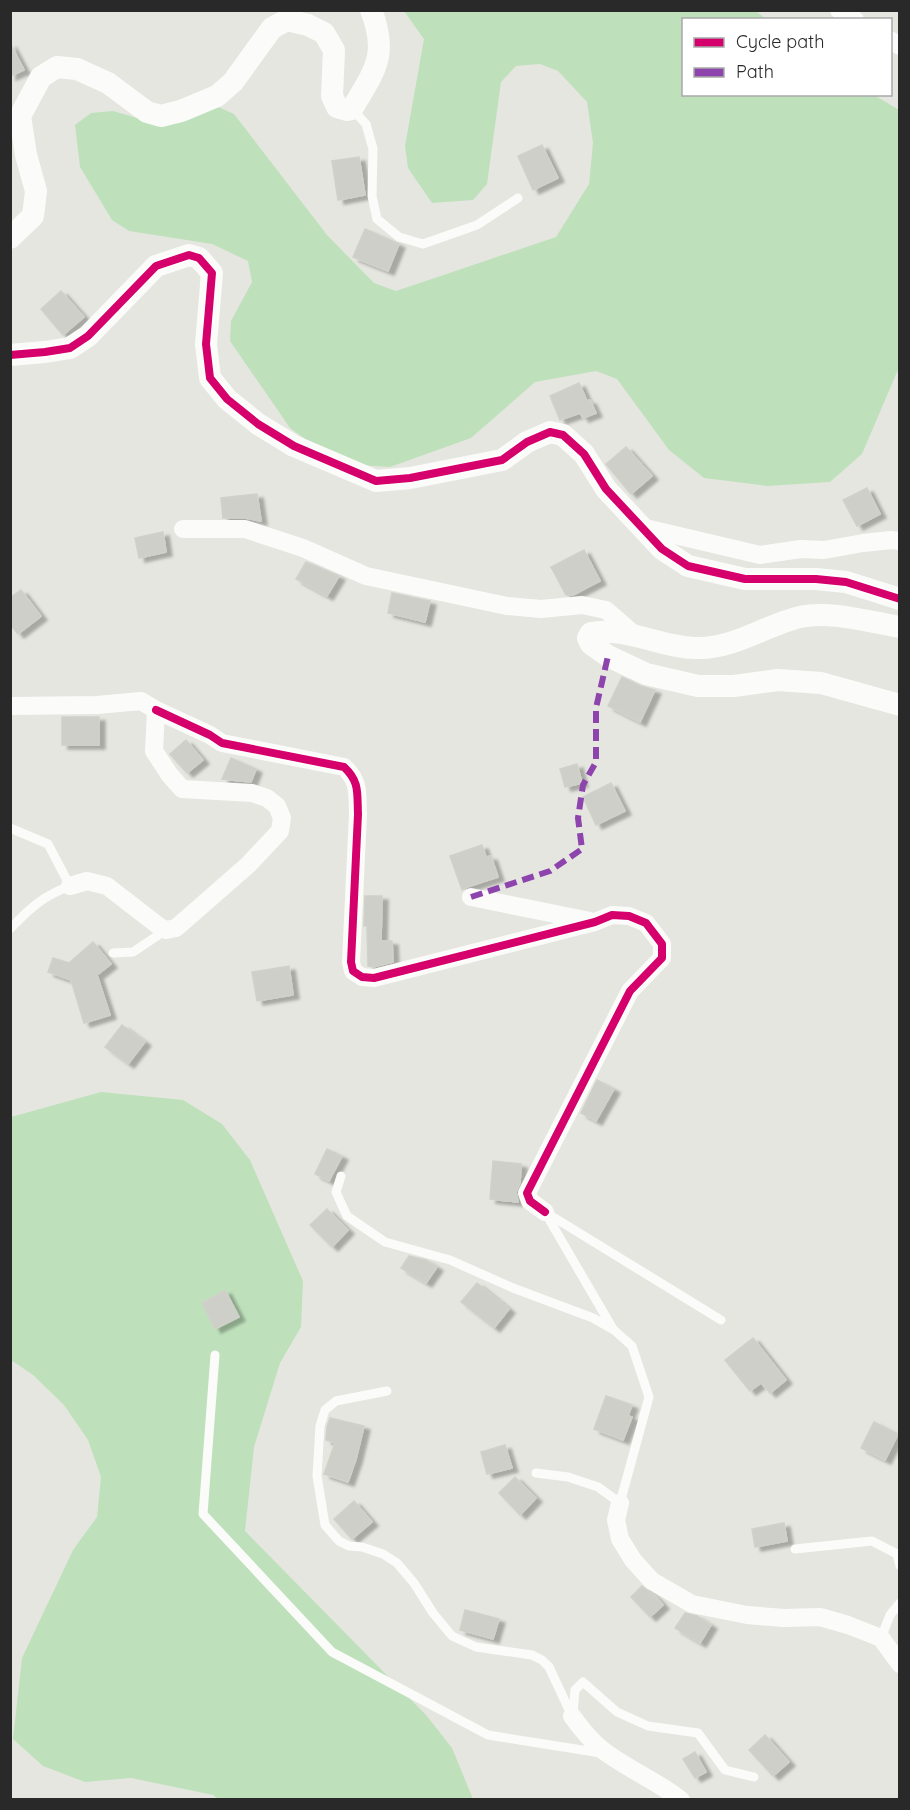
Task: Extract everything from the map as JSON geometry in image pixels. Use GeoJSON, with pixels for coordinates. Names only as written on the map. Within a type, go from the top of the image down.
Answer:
{"type":"FeatureCollection","features":[{"type":"Feature","properties":{"kind":"street"},"geometry":{"type":"LineString","coordinates":[[10,238],[33,216],[36,190],[26,155],[20,117],[42,77],[57,67],[89,73],[108,83],[147,112],[160,116],[182,111],[217,96],[233,82],[272,28],[287,20],[308,25],[324,33],[334,50],[332,96],[337,107],[347,110],[352,109],[376,67],[381,44],[377,24],[371,10]]}},
{"type":"Feature","properties":{"kind":"street"},"geometry":{"type":"LineString","coordinates":[[839,10],[852,18]]}},
{"type":"Feature","properties":{"kind":"street"},"geometry":{"type":"LineString","coordinates":[[10,355],[70,348],[88,336],[156,266],[189,255],[198,258],[212,273],[206,344],[210,378],[227,399],[258,424],[285,440],[376,481],[410,478],[502,460],[527,442],[550,432],[563,435],[584,454],[606,489],[641,527],[662,549],[688,566],[745,579],[816,579],[846,582],[900,599]]}},
{"type":"Feature","properties":{"kind":"street"},"geometry":{"type":"LineString","coordinates":[[641,527],[760,555],[801,549],[832,549],[882,541],[900,541]]}},
{"type":"Feature","properties":{"kind":"street"},"geometry":{"type":"LineString","coordinates":[[183,529],[245,529],[303,548],[366,576],[507,606],[540,609],[582,606],[606,610],[636,636]]}},
{"type":"Feature","properties":{"kind":"street"},"geometry":{"type":"LineString","coordinates":[[900,627],[822,614],[799,617],[719,646],[686,647],[600,631],[591,633],[588,638],[591,644],[608,656],[646,674],[698,686],[734,686],[778,680],[821,683],[900,705]]}},
{"type":"Feature","properties":{"kind":"street"},"geometry":{"type":"LineString","coordinates":[[10,706],[97,705],[141,701],[222,743],[344,766],[354,776],[357,789],[358,814],[351,962],[353,971],[362,977],[374,978],[595,922],[612,915],[629,916],[646,923],[662,944],[662,958],[630,991],[527,1193],[530,1201],[545,1212]]}},
{"type":"Feature","properties":{"kind":"street"},"geometry":{"type":"LineString","coordinates":[[70,886],[87,881],[106,886],[160,927],[166,930],[176,928],[248,865],[280,831],[282,818],[277,807],[267,798],[252,793],[182,789],[168,774],[154,751],[156,710]]}},
{"type":"Feature","properties":{"kind":"street"},"geometry":{"type":"LineString","coordinates":[[471,897],[595,922]]}},
{"type":"Feature","properties":{"kind":"street"},"geometry":{"type":"LineString","coordinates":[[620,1503],[616,1520],[620,1539],[633,1560],[652,1581],[692,1604],[747,1615],[784,1618],[820,1617],[848,1625],[881,1638],[900,1664]]}},
{"type":"Feature","properties":{"kind":"street"},"geometry":{"type":"LineString","coordinates":[[572,1716],[584,1732],[607,1753],[662,1785],[681,1800]]}},
{"type":"Feature","properties":{"kind":"lane"},"geometry":{"type":"LineString","coordinates":[[352,109],[366,124],[373,149],[372,196],[377,219],[399,237],[423,244],[477,225],[518,198]]}},
{"type":"Feature","properties":{"kind":"lane"},"geometry":{"type":"LineString","coordinates":[[10,828],[48,844],[70,886],[54,892],[32,906],[10,929]]}},
{"type":"Feature","properties":{"kind":"lane"},"geometry":{"type":"LineString","coordinates":[[113,953],[133,952],[166,930]]}},
{"type":"Feature","properties":{"kind":"lane"},"geometry":{"type":"LineString","coordinates":[[341,1176],[336,1192],[347,1216],[385,1242],[450,1260],[513,1288],[593,1318],[614,1330],[632,1346],[649,1397],[620,1503],[598,1487],[568,1477],[536,1473]]}},
{"type":"Feature","properties":{"kind":"lane"},"geometry":{"type":"LineString","coordinates":[[545,1212],[721,1320]]}},
{"type":"Feature","properties":{"kind":"lane"},"geometry":{"type":"LineString","coordinates":[[545,1212],[614,1330]]}},
{"type":"Feature","properties":{"kind":"lane"},"geometry":{"type":"LineString","coordinates":[[215,1355],[203,1514],[332,1652],[488,1735],[607,1753]]}},
{"type":"Feature","properties":{"kind":"lane"},"geometry":{"type":"LineString","coordinates":[[387,1391],[336,1401],[325,1410],[320,1426],[317,1476],[325,1525],[339,1541],[349,1546],[362,1547],[383,1554],[397,1563],[452,1636],[476,1647],[532,1655],[542,1660],[549,1668],[572,1716]]}},
{"type":"Feature","properties":{"kind":"lane"},"geometry":{"type":"LineString","coordinates":[[795,1550],[872,1541],[897,1554],[900,1566]]}},
{"type":"Feature","properties":{"kind":"lane"},"geometry":{"type":"LineString","coordinates":[[881,1638],[890,1615],[900,1603]]}},
{"type":"Feature","properties":{"kind":"lane"},"geometry":{"type":"LineString","coordinates":[[572,1716],[574,1690],[583,1682],[617,1712],[648,1726],[698,1733],[725,1770],[754,1777]]}},
{"type":"Feature","properties":{"kind":"green space"},"geometry":{"type":"Polygon","coordinates":[[[404,11],[756,11],[765,18],[682,18],[682,96],[876,96],[899,110],[899,370],[862,454],[830,482],[767,486],[704,478],[669,450],[617,379],[596,371],[535,382],[471,438],[390,467],[340,464],[290,428],[230,341],[231,321],[252,282],[248,261],[212,244],[129,231],[112,220],[80,167],[75,125],[91,113],[113,111],[154,123],[214,105],[234,114],[327,235],[374,283],[396,291],[556,237],[589,184],[593,143],[587,102],[558,71],[540,64],[516,66],[501,82],[487,184],[473,200],[432,203],[408,168],[405,146],[424,39],[404,11]]]}},
{"type":"Feature","properties":{"kind":"green space"},"geometry":{"type":"Polygon","coordinates":[[[101,1092],[183,1100],[222,1124],[250,1160],[303,1281],[301,1327],[280,1363],[254,1447],[245,1531],[426,1715],[452,1748],[473,1799],[218,1799],[213,1795],[131,1778],[85,1782],[43,1766],[13,1739],[22,1658],[73,1550],[97,1517],[101,1477],[88,1440],[64,1405],[33,1375],[11,1360],[11,1117],[101,1092]]]}},
{"type":"Feature","properties":{"kind":"building"},"geometry":{"type":"Polygon","coordinates":[[[10,43],[24,70],[10,76],[10,43]]]}},
{"type":"Feature","properties":{"kind":"building"},"geometry":{"type":"Polygon","coordinates":[[[542,145],[558,178],[533,190],[518,156],[542,145]]]}},
{"type":"Feature","properties":{"kind":"building"},"geometry":{"type":"Polygon","coordinates":[[[359,157],[365,195],[338,200],[332,161],[359,157]]]}},
{"type":"Feature","properties":{"kind":"building"},"geometry":{"type":"Polygon","coordinates":[[[365,229],[399,244],[388,271],[353,257],[365,229]]]}},
{"type":"Feature","properties":{"kind":"building"},"geometry":{"type":"Polygon","coordinates":[[[61,291],[84,317],[63,335],[41,309],[61,291]]]}},
{"type":"Feature","properties":{"kind":"building"},"geometry":{"type":"Polygon","coordinates":[[[579,383],[587,401],[590,400],[596,413],[583,418],[580,413],[560,420],[550,396],[579,383]]]}},
{"type":"Feature","properties":{"kind":"building"},"geometry":{"type":"Polygon","coordinates":[[[626,447],[652,476],[631,494],[606,464],[626,447]]]}},
{"type":"Feature","properties":{"kind":"building"},"geometry":{"type":"Polygon","coordinates":[[[867,488],[880,514],[857,526],[843,500],[867,488]]]}},
{"type":"Feature","properties":{"kind":"building"},"geometry":{"type":"Polygon","coordinates":[[[257,494],[261,521],[223,518],[221,498],[257,494]]]}},
{"type":"Feature","properties":{"kind":"building"},"geometry":{"type":"Polygon","coordinates":[[[163,532],[166,552],[139,558],[135,538],[163,532]]]}},
{"type":"Feature","properties":{"kind":"building"},"geometry":{"type":"Polygon","coordinates":[[[584,550],[600,581],[573,595],[566,595],[551,567],[584,550]]]}},
{"type":"Feature","properties":{"kind":"building"},"geometry":{"type":"Polygon","coordinates":[[[306,562],[339,576],[327,596],[296,579],[306,562]]]}},
{"type":"Feature","properties":{"kind":"building"},"geometry":{"type":"Polygon","coordinates":[[[21,590],[41,616],[18,634],[10,624],[10,598],[21,590]]]}},
{"type":"Feature","properties":{"kind":"building"},"geometry":{"type":"Polygon","coordinates":[[[392,593],[430,601],[425,622],[388,613],[392,593]]]}},
{"type":"Feature","properties":{"kind":"building"},"geometry":{"type":"Polygon","coordinates":[[[622,677],[655,690],[640,722],[608,706],[622,677]]]}},
{"type":"Feature","properties":{"kind":"building"},"geometry":{"type":"Polygon","coordinates":[[[62,717],[99,717],[99,745],[62,745],[62,717]]]}},
{"type":"Feature","properties":{"kind":"building"},"geometry":{"type":"Polygon","coordinates":[[[186,740],[203,760],[187,773],[170,754],[186,740]]]}},
{"type":"Feature","properties":{"kind":"building"},"geometry":{"type":"Polygon","coordinates":[[[231,758],[256,769],[251,782],[222,779],[231,758]]]}},
{"type":"Feature","properties":{"kind":"building"},"geometry":{"type":"Polygon","coordinates":[[[577,764],[582,783],[565,787],[560,769],[577,764]]]}},
{"type":"Feature","properties":{"kind":"building"},"geometry":{"type":"Polygon","coordinates":[[[611,783],[625,811],[596,825],[583,797],[611,783]]]}},
{"type":"Feature","properties":{"kind":"building"},"geometry":{"type":"Polygon","coordinates":[[[482,845],[486,857],[491,856],[498,877],[462,890],[450,856],[482,845]]]}},
{"type":"Feature","properties":{"kind":"building"},"geometry":{"type":"Polygon","coordinates":[[[365,896],[382,896],[381,941],[392,941],[393,962],[368,966],[367,926],[364,926],[365,896]]]}},
{"type":"Feature","properties":{"kind":"building"},"geometry":{"type":"Polygon","coordinates":[[[93,942],[111,964],[97,975],[110,1015],[84,1023],[71,980],[48,972],[53,958],[69,963],[93,942]]]}},
{"type":"Feature","properties":{"kind":"building"},"geometry":{"type":"Polygon","coordinates":[[[289,966],[293,995],[257,1001],[252,972],[289,966]]]}},
{"type":"Feature","properties":{"kind":"building"},"geometry":{"type":"Polygon","coordinates":[[[122,1025],[145,1042],[128,1064],[105,1047],[122,1025]]]}},
{"type":"Feature","properties":{"kind":"building"},"geometry":{"type":"Polygon","coordinates":[[[597,1080],[614,1089],[596,1121],[581,1113],[597,1080]]]}},
{"type":"Feature","properties":{"kind":"building"},"geometry":{"type":"Polygon","coordinates":[[[327,1149],[342,1156],[329,1181],[315,1174],[327,1149]]]}},
{"type":"Feature","properties":{"kind":"building"},"geometry":{"type":"Polygon","coordinates":[[[493,1161],[521,1164],[520,1183],[516,1192],[518,1202],[490,1199],[493,1161]]]}},
{"type":"Feature","properties":{"kind":"building"},"geometry":{"type":"Polygon","coordinates":[[[327,1209],[348,1230],[332,1247],[310,1225],[327,1209]]]}},
{"type":"Feature","properties":{"kind":"building"},"geometry":{"type":"Polygon","coordinates":[[[409,1256],[426,1260],[437,1267],[426,1283],[401,1268],[409,1256]]]}},
{"type":"Feature","properties":{"kind":"building"},"geometry":{"type":"Polygon","coordinates":[[[477,1283],[509,1309],[494,1328],[461,1302],[477,1283]]]}},
{"type":"Feature","properties":{"kind":"building"},"geometry":{"type":"Polygon","coordinates":[[[225,1290],[239,1317],[215,1329],[202,1303],[225,1290]]]}},
{"type":"Feature","properties":{"kind":"building"},"geometry":{"type":"Polygon","coordinates":[[[753,1338],[786,1380],[770,1393],[761,1383],[750,1391],[725,1360],[753,1338]]]}},
{"type":"Feature","properties":{"kind":"building"},"geometry":{"type":"Polygon","coordinates":[[[606,1396],[632,1405],[628,1416],[632,1417],[623,1440],[594,1429],[606,1396]]]}},
{"type":"Feature","properties":{"kind":"building"},"geometry":{"type":"Polygon","coordinates":[[[330,1418],[364,1426],[348,1482],[324,1474],[335,1443],[326,1440],[330,1418]]]}},
{"type":"Feature","properties":{"kind":"building"},"geometry":{"type":"Polygon","coordinates":[[[874,1422],[898,1434],[885,1460],[861,1448],[874,1422]]]}},
{"type":"Feature","properties":{"kind":"building"},"geometry":{"type":"Polygon","coordinates":[[[505,1445],[512,1468],[487,1474],[481,1452],[505,1445]]]}},
{"type":"Feature","properties":{"kind":"building"},"geometry":{"type":"Polygon","coordinates":[[[515,1477],[536,1498],[520,1515],[499,1493],[515,1477]]]}},
{"type":"Feature","properties":{"kind":"building"},"geometry":{"type":"Polygon","coordinates":[[[354,1501],[372,1522],[352,1539],[334,1519],[354,1501]]]}},
{"type":"Feature","properties":{"kind":"building"},"geometry":{"type":"Polygon","coordinates":[[[784,1523],[787,1541],[755,1547],[752,1529],[784,1523]]]}},
{"type":"Feature","properties":{"kind":"building"},"geometry":{"type":"Polygon","coordinates":[[[642,1586],[663,1605],[650,1617],[631,1597],[642,1586]]]}},
{"type":"Feature","properties":{"kind":"building"},"geometry":{"type":"Polygon","coordinates":[[[465,1610],[499,1619],[493,1639],[460,1630],[465,1610]]]}},
{"type":"Feature","properties":{"kind":"building"},"geometry":{"type":"Polygon","coordinates":[[[685,1613],[697,1616],[711,1625],[700,1643],[675,1628],[685,1613]]]}},
{"type":"Feature","properties":{"kind":"building"},"geometry":{"type":"Polygon","coordinates":[[[765,1735],[789,1762],[773,1776],[749,1750],[765,1735]]]}},
{"type":"Feature","properties":{"kind":"building"},"geometry":{"type":"Polygon","coordinates":[[[695,1752],[706,1772],[695,1778],[683,1759],[695,1752]]]}},
{"type":"Feature","properties":{"kind":"marked path"},"geometry":{"type":"LineString","coordinates":[[471,897],[550,871],[582,849],[578,818],[583,785],[596,762],[596,708],[608,656]]}},
{"type":"Feature","properties":{"kind":"cycle path"},"geometry":{"type":"LineString","coordinates":[[10,355],[70,348],[88,336],[156,266],[189,255],[199,258],[212,273],[206,344],[210,378],[227,399],[258,424],[294,446],[376,481],[410,478],[502,460],[527,442],[550,432],[563,435],[584,454],[606,489],[662,549],[688,566],[745,579],[816,579],[846,582],[900,599]]}},
{"type":"Feature","properties":{"kind":"cycle path"},"geometry":{"type":"LineString","coordinates":[[156,710],[222,743],[344,767],[349,772],[357,788],[358,814],[351,962],[353,971],[362,977],[374,978],[595,922],[612,915],[629,916],[646,923],[662,944],[662,958],[630,991],[527,1193],[530,1201],[545,1212]]}}]}
